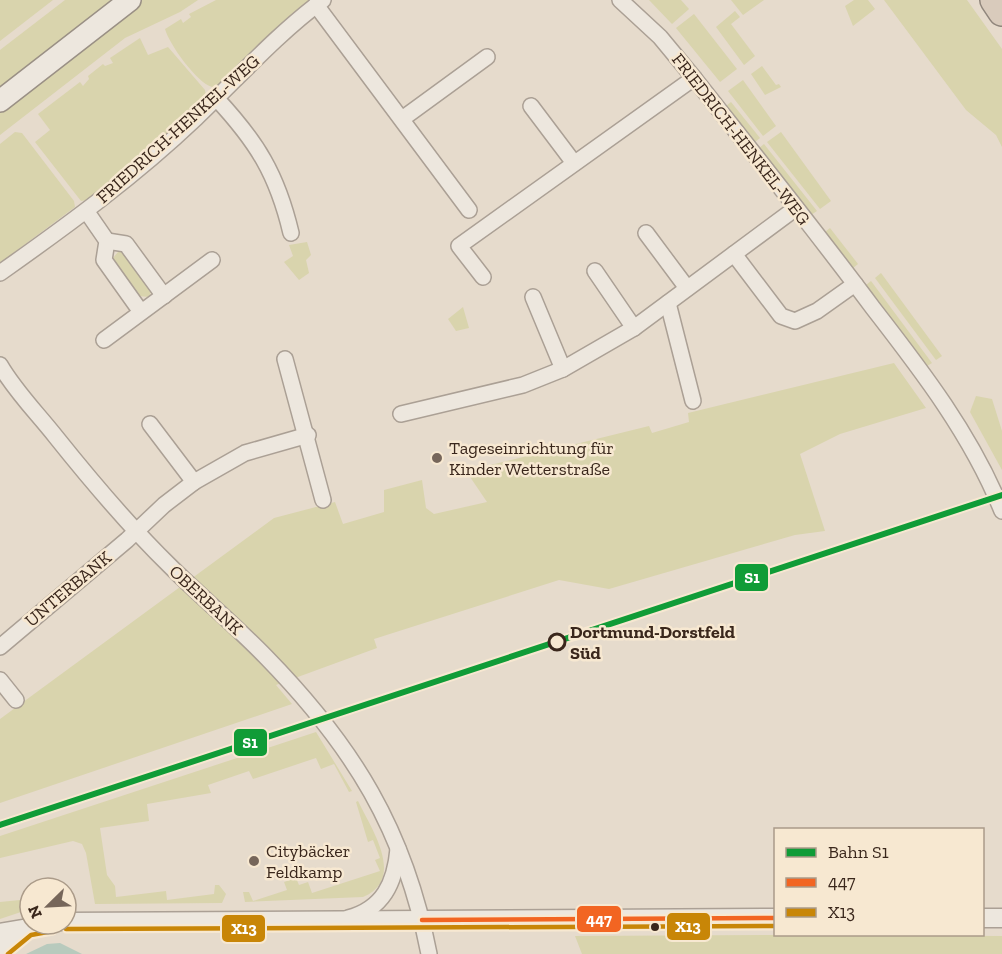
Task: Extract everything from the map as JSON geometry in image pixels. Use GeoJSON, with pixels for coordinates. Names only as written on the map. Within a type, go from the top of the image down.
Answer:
{"type":"FeatureCollection","features":[{"type":"Feature","properties":{"kind":"highway"},"geometry":{"type":"LineString","coordinates":[[994,0],[1002,12]]}},
{"type":"Feature","properties":{"kind":"main road"},"geometry":{"type":"LineString","coordinates":[[0,101],[130,0]]}},
{"type":"Feature","properties":{"kind":"street","name":"FRIEDRICH-HENKEL-WEG"},"geometry":{"type":"LineString","coordinates":[[620,0],[660,37],[694,78],[855,284],[942,401],[978,460],[1002,512]]}},
{"type":"Feature","properties":{"kind":"street","name":"FRIEDRICH-HENKEL-WEG"},"geometry":{"type":"LineString","coordinates":[[0,273],[87,212],[216,98],[284,30],[319,3]]}},
{"type":"Feature","properties":{"kind":"street"},"geometry":{"type":"LineString","coordinates":[[319,3],[469,210]]}},
{"type":"Feature","properties":{"kind":"street"},"geometry":{"type":"LineString","coordinates":[[402,119],[487,57]]}},
{"type":"Feature","properties":{"kind":"street"},"geometry":{"type":"LineString","coordinates":[[483,277],[459,246],[694,78]]}},
{"type":"Feature","properties":{"kind":"street"},"geometry":{"type":"LineString","coordinates":[[216,98],[245,129],[261,152],[280,193],[291,233]]}},
{"type":"Feature","properties":{"kind":"street"},"geometry":{"type":"LineString","coordinates":[[531,106],[574,163]]}},
{"type":"Feature","properties":{"kind":"street"},"geometry":{"type":"LineString","coordinates":[[401,414],[522,385],[563,369],[634,328],[796,208]]}},
{"type":"Feature","properties":{"kind":"street"},"geometry":{"type":"LineString","coordinates":[[87,212],[107,241],[104,260],[141,312]]}},
{"type":"Feature","properties":{"kind":"street"},"geometry":{"type":"LineString","coordinates":[[646,233],[687,288]]}},
{"type":"Feature","properties":{"kind":"street"},"geometry":{"type":"LineString","coordinates":[[107,241],[126,244],[164,296]]}},
{"type":"Feature","properties":{"kind":"street"},"geometry":{"type":"LineString","coordinates":[[734,254],[781,315],[795,321],[818,310],[855,284]]}},
{"type":"Feature","properties":{"kind":"street"},"geometry":{"type":"LineString","coordinates":[[104,340],[212,260]]}},
{"type":"Feature","properties":{"kind":"street"},"geometry":{"type":"LineString","coordinates":[[595,271],[634,328]]}},
{"type":"Feature","properties":{"kind":"street"},"geometry":{"type":"LineString","coordinates":[[533,297],[563,369]]}},
{"type":"Feature","properties":{"kind":"street"},"geometry":{"type":"LineString","coordinates":[[668,303],[693,401]]}},
{"type":"Feature","properties":{"kind":"street"},"geometry":{"type":"LineString","coordinates":[[285,359],[308,435],[323,500]]}},
{"type":"Feature","properties":{"kind":"street","name":"OBERBANK"},"geometry":{"type":"LineString","coordinates":[[0,365],[84,472],[136,532],[265,656],[320,715],[363,775],[398,843],[422,920],[429,954]]}},
{"type":"Feature","properties":{"kind":"street"},"geometry":{"type":"LineString","coordinates":[[150,424],[194,482]]}},
{"type":"Feature","properties":{"kind":"street","name":"UNTERBANK"},"geometry":{"type":"LineString","coordinates":[[0,647],[136,532],[164,505],[194,482],[245,453],[308,435]]}},
{"type":"Feature","properties":{"kind":"street"},"geometry":{"type":"LineString","coordinates":[[0,680],[16,700]]}},
{"type":"Feature","properties":{"kind":"street"},"geometry":{"type":"LineString","coordinates":[[342,919],[370,909],[385,894],[396,866],[398,843]]}},
{"type":"Feature","properties":{"kind":"street"},"geometry":{"type":"LineString","coordinates":[[78,922],[774,918]]}},
{"type":"Feature","properties":{"kind":"street"},"geometry":{"type":"LineString","coordinates":[[984,918],[1002,918]]}},
{"type":"Feature","properties":{"kind":"street"},"geometry":{"type":"LineString","coordinates":[[0,933],[18,930]]}},
{"type":"Feature","properties":{"kind":"street"},"geometry":{"type":"LineString","coordinates":[[0,951],[18,936]]}},
{"type":"Feature","properties":{"kind":"shaded area"},"geometry":{"type":"Polygon","coordinates":[[[0,0],[53,0],[0,41],[0,0]]]}},
{"type":"Feature","properties":{"kind":"shaded area"},"geometry":{"type":"Polygon","coordinates":[[[65,0],[119,0],[0,92],[0,50],[65,0]]]}},
{"type":"Feature","properties":{"kind":"shaded area"},"geometry":{"type":"Polygon","coordinates":[[[142,0],[198,0],[180,12],[125,38],[0,135],[0,110],[142,0]]]}},
{"type":"Feature","properties":{"kind":"shaded area"},"geometry":{"type":"Polygon","coordinates":[[[216,0],[311,0],[256,47],[216,87],[212,87],[199,78],[184,62],[165,29],[181,19],[183,23],[191,17],[189,14],[216,0]]]}},
{"type":"Feature","properties":{"kind":"shaded area"},"geometry":{"type":"Polygon","coordinates":[[[649,0],[681,0],[689,9],[672,24],[649,0]]]}},
{"type":"Feature","properties":{"kind":"shaded area"},"geometry":{"type":"Polygon","coordinates":[[[731,0],[764,0],[743,15],[731,0]]]}},
{"type":"Feature","properties":{"kind":"shaded area"},"geometry":{"type":"Polygon","coordinates":[[[854,0],[868,0],[875,9],[853,26],[845,6],[854,0]]]}},
{"type":"Feature","properties":{"kind":"shaded area"},"geometry":{"type":"Polygon","coordinates":[[[884,0],[967,0],[1002,49],[1002,147],[996,135],[966,110],[884,0]]]}},
{"type":"Feature","properties":{"kind":"shaded area"},"geometry":{"type":"Polygon","coordinates":[[[735,11],[740,17],[731,24],[755,56],[744,65],[716,27],[735,11]]]}},
{"type":"Feature","properties":{"kind":"shaded area"},"geometry":{"type":"Polygon","coordinates":[[[694,14],[737,69],[720,82],[676,28],[694,14]]]}},
{"type":"Feature","properties":{"kind":"shaded area"},"geometry":{"type":"Polygon","coordinates":[[[140,38],[148,55],[168,47],[205,90],[206,96],[167,134],[88,200],[81,201],[35,142],[50,130],[38,114],[80,82],[83,86],[89,79],[88,76],[103,64],[105,66],[113,63],[110,58],[140,38]]]}},
{"type":"Feature","properties":{"kind":"shaded area"},"geometry":{"type":"Polygon","coordinates":[[[762,66],[776,85],[779,84],[781,87],[765,95],[751,74],[762,66]]]}},
{"type":"Feature","properties":{"kind":"shaded area"},"geometry":{"type":"Polygon","coordinates":[[[743,80],[776,126],[763,136],[728,91],[743,80]]]}},
{"type":"Feature","properties":{"kind":"shaded area"},"geometry":{"type":"Polygon","coordinates":[[[731,102],[760,138],[755,142],[726,106],[731,102]]]}},
{"type":"Feature","properties":{"kind":"shaded area"},"geometry":{"type":"Polygon","coordinates":[[[15,132],[22,133],[74,201],[75,207],[0,263],[0,144],[15,132]]]}},
{"type":"Feature","properties":{"kind":"shaded area"},"geometry":{"type":"Polygon","coordinates":[[[781,132],[831,201],[820,209],[767,142],[781,132]]]}},
{"type":"Feature","properties":{"kind":"shaded area"},"geometry":{"type":"Polygon","coordinates":[[[764,144],[817,211],[811,215],[759,148],[764,144]]]}},
{"type":"Feature","properties":{"kind":"shaded area"},"geometry":{"type":"Polygon","coordinates":[[[830,228],[858,264],[853,268],[825,232],[830,228]]]}},
{"type":"Feature","properties":{"kind":"shaded area"},"geometry":{"type":"Polygon","coordinates":[[[307,242],[311,255],[306,260],[309,273],[299,280],[284,262],[293,256],[289,245],[307,242]]]}},
{"type":"Feature","properties":{"kind":"shaded area"},"geometry":{"type":"Polygon","coordinates":[[[118,252],[123,252],[152,289],[149,297],[138,296],[114,263],[113,258],[118,252]]]}},
{"type":"Feature","properties":{"kind":"shaded area"},"geometry":{"type":"Polygon","coordinates":[[[881,273],[942,356],[936,360],[875,278],[881,273]]]}},
{"type":"Feature","properties":{"kind":"shaded area"},"geometry":{"type":"Polygon","coordinates":[[[871,281],[932,363],[927,366],[866,285],[871,281]]]}},
{"type":"Feature","properties":{"kind":"shaded area"},"geometry":{"type":"Polygon","coordinates":[[[463,307],[469,328],[456,331],[448,319],[463,307]]]}},
{"type":"Feature","properties":{"kind":"shaded area"},"geometry":{"type":"Polygon","coordinates":[[[894,363],[926,408],[840,434],[800,454],[825,531],[795,535],[609,589],[559,580],[374,639],[377,648],[276,685],[292,704],[0,803],[0,719],[274,518],[335,502],[343,524],[384,512],[384,490],[422,480],[426,508],[434,514],[487,502],[466,471],[649,426],[652,433],[689,422],[688,413],[894,363]]]}},
{"type":"Feature","properties":{"kind":"shaded area"},"geometry":{"type":"Polygon","coordinates":[[[976,396],[992,399],[1002,431],[1002,470],[970,412],[976,396]]]}},
{"type":"Feature","properties":{"kind":"shaded area"},"geometry":{"type":"Polygon","coordinates":[[[316,732],[352,791],[349,792],[334,764],[321,769],[316,758],[253,779],[249,771],[208,785],[211,793],[147,804],[149,821],[100,828],[107,875],[115,886],[116,897],[166,891],[167,900],[214,894],[215,885],[219,885],[226,894],[222,903],[95,904],[86,853],[82,844],[73,841],[0,858],[0,836],[316,732]]]}},
{"type":"Feature","properties":{"kind":"shaded area"},"geometry":{"type":"Polygon","coordinates":[[[358,801],[382,853],[384,866],[382,878],[376,889],[363,897],[245,902],[243,892],[249,892],[253,901],[287,890],[284,882],[296,878],[299,885],[308,882],[312,893],[380,871],[375,860],[380,858],[373,840],[368,842],[356,802],[358,801]]]}},
{"type":"Feature","properties":{"kind":"shaded area"},"geometry":{"type":"Polygon","coordinates":[[[18,900],[18,913],[0,919],[0,902],[18,900]]]}},
{"type":"Feature","properties":{"kind":"shaded area"},"geometry":{"type":"Polygon","coordinates":[[[575,936],[1002,936],[1002,954],[582,954],[575,936]]]}},
{"type":"Feature","properties":{"kind":"shaded area"},"geometry":{"type":"Polygon","coordinates":[[[60,943],[82,954],[26,954],[47,944],[60,943]]]}},
{"type":"Feature","properties":{"kind":"rail line","name":"S1"},"geometry":{"type":"LineString","coordinates":[[0,825],[1002,495]]}},
{"type":"Feature","properties":{"kind":"transit line","name":"447"},"geometry":{"type":"LineString","coordinates":[[422,920],[774,918]]}},
{"type":"Feature","properties":{"kind":"transit line","name":"X13"},"geometry":{"type":"LineString","coordinates":[[78,929],[774,926]]}},
{"type":"Feature","properties":{"kind":"transit line","name":"X13"},"geometry":{"type":"LineString","coordinates":[[8,954],[30,936]]}},
{"type":"Feature","properties":{"kind":"place","name":"Tageseinrichtung für Kinder Wetterstraße"},"geometry":{"type":"Point","coordinates":[437,458]}},
{"type":"Feature","properties":{"kind":"place","name":"Dortmund-Dorstfeld Süd"},"geometry":{"type":"Point","coordinates":[557,642]}},
{"type":"Feature","properties":{"kind":"place","name":"Citybäcker Feldkamp"},"geometry":{"type":"Point","coordinates":[254,861]}}]}
